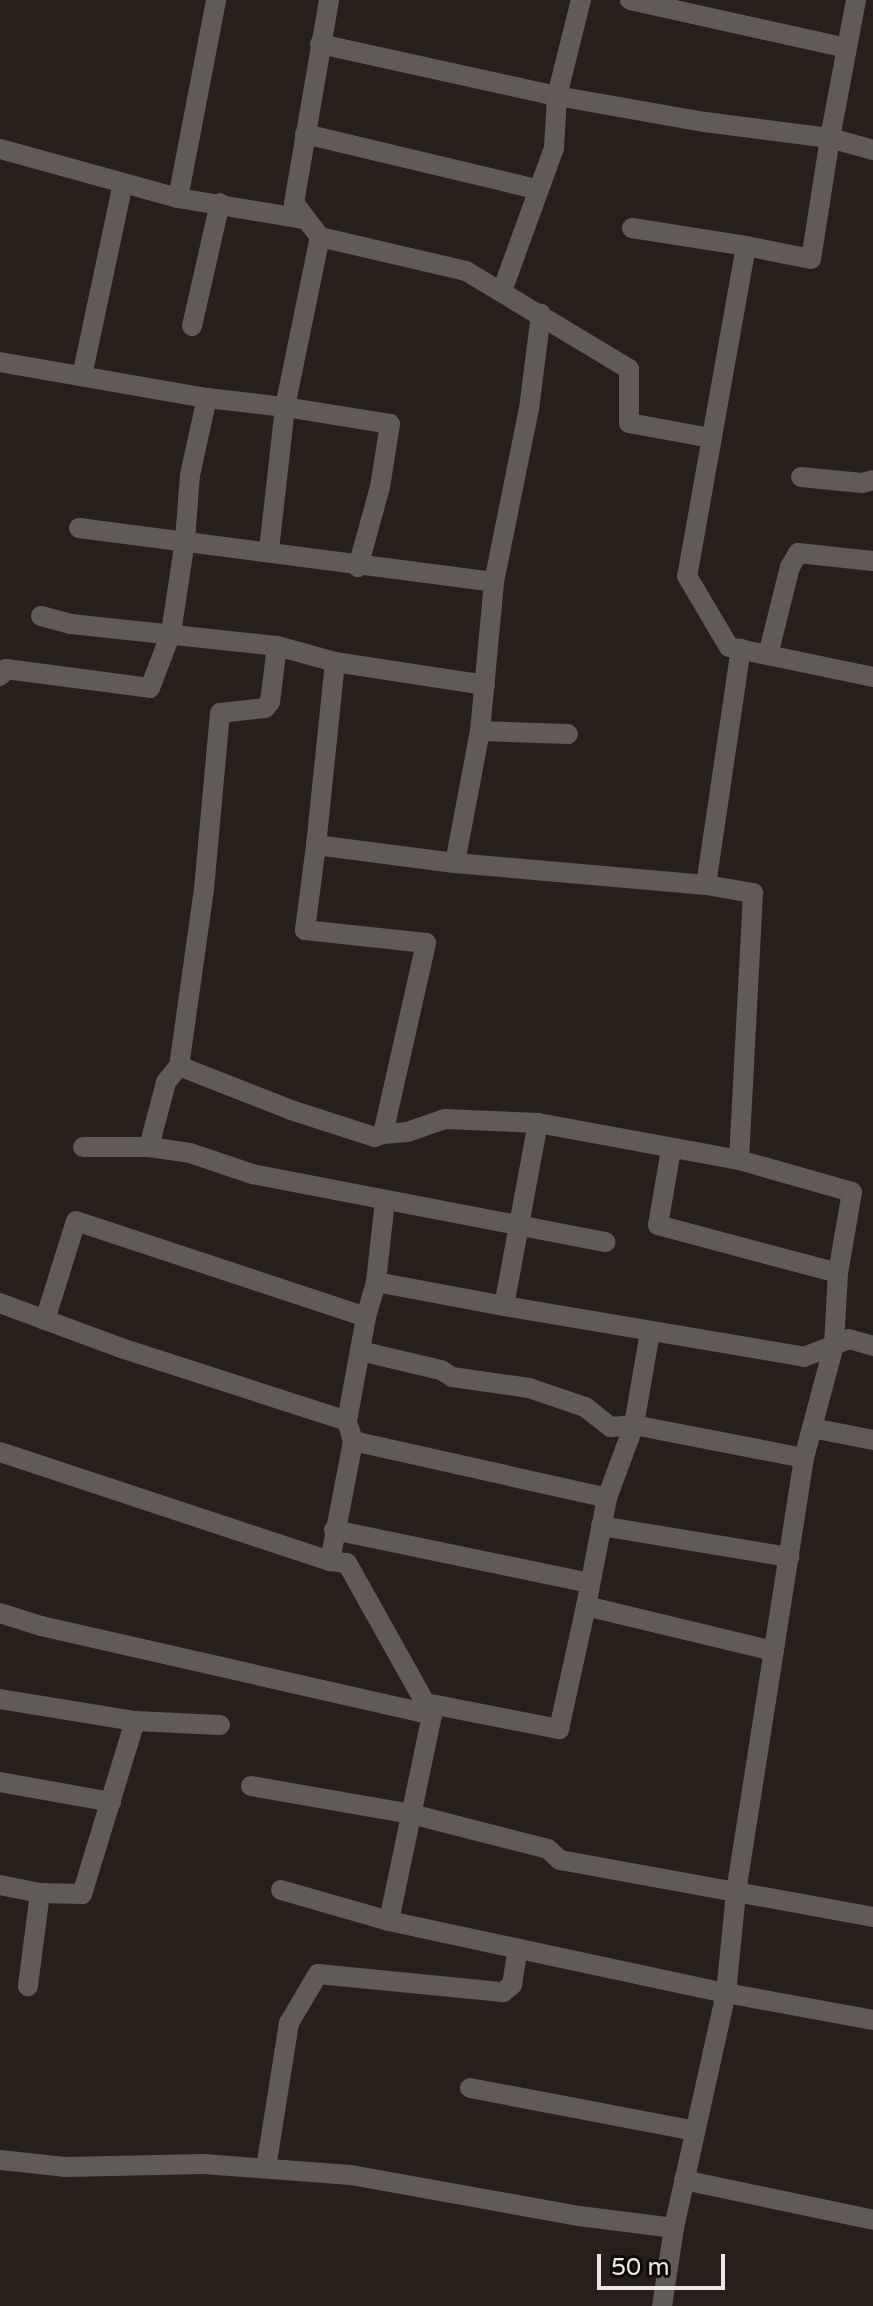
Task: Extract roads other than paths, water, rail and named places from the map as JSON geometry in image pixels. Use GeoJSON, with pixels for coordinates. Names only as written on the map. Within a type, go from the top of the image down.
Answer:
{"type":"FeatureCollection","features":[{"type":"Feature","properties":{"kind":"street"},"geometry":{"type":"LineString","coordinates":[[178,198],[216,0]]}},
{"type":"Feature","properties":{"kind":"street"},"geometry":{"type":"LineString","coordinates":[[329,0],[294,203],[304,219],[320,237],[466,271],[629,369],[629,423],[711,438]]}},
{"type":"Feature","properties":{"kind":"street"},"geometry":{"type":"LineString","coordinates":[[502,291],[536,203],[536,189],[554,148],[557,96],[581,0]]}},
{"type":"Feature","properties":{"kind":"street"},"geometry":{"type":"LineString","coordinates":[[630,0],[846,48]]}},
{"type":"Feature","properties":{"kind":"street"},"geometry":{"type":"LineString","coordinates":[[632,228],[811,259],[856,0]]}},
{"type":"Feature","properties":{"kind":"street"},"geometry":{"type":"LineString","coordinates":[[320,44],[557,96],[705,122],[830,138],[873,150]]}},
{"type":"Feature","properties":{"kind":"street"},"geometry":{"type":"LineString","coordinates":[[305,134],[536,189]]}},
{"type":"Feature","properties":{"kind":"street"},"geometry":{"type":"LineString","coordinates":[[0,149],[178,198],[304,219]]}},
{"type":"Feature","properties":{"kind":"street"},"geometry":{"type":"LineString","coordinates":[[82,376],[123,183]]}},
{"type":"Feature","properties":{"kind":"street"},"geometry":{"type":"LineString","coordinates":[[192,326],[220,203]]}},
{"type":"Feature","properties":{"kind":"street"},"geometry":{"type":"LineString","coordinates":[[269,550],[285,407],[320,237]]}},
{"type":"Feature","properties":{"kind":"street"},"geometry":{"type":"LineString","coordinates":[[746,246],[687,576],[729,647],[873,677]]}},
{"type":"Feature","properties":{"kind":"street"},"geometry":{"type":"LineString","coordinates":[[455,863],[480,731],[494,582],[529,409],[541,314]]}},
{"type":"Feature","properties":{"kind":"street"},"geometry":{"type":"LineString","coordinates":[[0,362],[207,398],[390,424],[391,434],[380,487],[358,567]]}},
{"type":"Feature","properties":{"kind":"street"},"geometry":{"type":"LineString","coordinates":[[0,676],[6,669],[150,688],[171,633],[185,540],[190,475],[207,398]]}},
{"type":"Feature","properties":{"kind":"street"},"geometry":{"type":"LineString","coordinates":[[801,477],[862,483],[873,480]]}},
{"type":"Feature","properties":{"kind":"street"},"geometry":{"type":"LineString","coordinates":[[79,528],[269,550],[358,567],[494,582]]}},
{"type":"Feature","properties":{"kind":"street"},"geometry":{"type":"LineString","coordinates":[[768,655],[790,567],[798,553],[873,561]]}},
{"type":"Feature","properties":{"kind":"street"},"geometry":{"type":"LineString","coordinates":[[41,616],[71,624],[277,646],[335,662],[485,685]]}},
{"type":"Feature","properties":{"kind":"street"},"geometry":{"type":"LineString","coordinates":[[149,1147],[166,1082],[179,1066],[204,889],[220,713],[265,708],[270,702],[277,646]]}},
{"type":"Feature","properties":{"kind":"street"},"geometry":{"type":"LineString","coordinates":[[706,885],[741,649]]}},
{"type":"Feature","properties":{"kind":"street"},"geometry":{"type":"LineString","coordinates":[[335,662],[305,930],[426,943],[383,1134]]}},
{"type":"Feature","properties":{"kind":"street"},"geometry":{"type":"LineString","coordinates":[[480,731],[568,734]]}},
{"type":"Feature","properties":{"kind":"street"},"geometry":{"type":"LineString","coordinates":[[316,845],[455,863],[706,885],[753,893],[739,1160]]}},
{"type":"Feature","properties":{"kind":"street"},"geometry":{"type":"LineString","coordinates":[[179,1066],[291,1110],[375,1137],[407,1132],[445,1119],[538,1123],[671,1150],[739,1160],[852,1192],[838,1273],[834,1345],[804,1458],[736,1893],[726,1993],[674,2228],[662,2306]]}},
{"type":"Feature","properties":{"kind":"street"},"geometry":{"type":"LineString","coordinates":[[504,1306],[538,1123]]}},
{"type":"Feature","properties":{"kind":"street"},"geometry":{"type":"LineString","coordinates":[[83,1147],[149,1147],[190,1153],[252,1174],[520,1228],[606,1242]]}},
{"type":"Feature","properties":{"kind":"street"},"geometry":{"type":"LineString","coordinates":[[671,1150],[658,1225],[838,1273]]}},
{"type":"Feature","properties":{"kind":"street"},"geometry":{"type":"LineString","coordinates":[[330,1561],[353,1441],[347,1421],[366,1317],[376,1282],[385,1200]]}},
{"type":"Feature","properties":{"kind":"street"},"geometry":{"type":"LineString","coordinates":[[45,1320],[76,1221],[366,1317]]}},
{"type":"Feature","properties":{"kind":"street"},"geometry":{"type":"LineString","coordinates":[[376,1282],[804,1357],[849,1339],[873,1346]]}},
{"type":"Feature","properties":{"kind":"street"},"geometry":{"type":"LineString","coordinates":[[0,1303],[347,1421]]}},
{"type":"Feature","properties":{"kind":"street"},"geometry":{"type":"LineString","coordinates":[[0,1613],[41,1626],[429,1709],[559,1729],[607,1498],[634,1425],[650,1332]]}},
{"type":"Feature","properties":{"kind":"street"},"geometry":{"type":"LineString","coordinates":[[360,1351],[441,1370],[452,1377],[529,1388],[585,1407],[611,1427],[634,1425],[804,1458]]}},
{"type":"Feature","properties":{"kind":"street"},"geometry":{"type":"LineString","coordinates":[[812,1428],[873,1440]]}},
{"type":"Feature","properties":{"kind":"street"},"geometry":{"type":"LineString","coordinates":[[353,1441],[607,1498]]}},
{"type":"Feature","properties":{"kind":"street"},"geometry":{"type":"LineString","coordinates":[[0,1452],[330,1561],[347,1563],[429,1709],[389,1921]]}},
{"type":"Feature","properties":{"kind":"street"},"geometry":{"type":"LineString","coordinates":[[601,1526],[789,1557]]}},
{"type":"Feature","properties":{"kind":"street"},"geometry":{"type":"LineString","coordinates":[[334,1530],[590,1583]]}},
{"type":"Feature","properties":{"kind":"street"},"geometry":{"type":"LineString","coordinates":[[586,1606],[774,1651]]}},
{"type":"Feature","properties":{"kind":"street"},"geometry":{"type":"LineString","coordinates":[[0,1699],[135,1721],[220,1725]]}},
{"type":"Feature","properties":{"kind":"street"},"geometry":{"type":"LineString","coordinates":[[0,1885],[40,1893],[82,1894],[135,1721]]}},
{"type":"Feature","properties":{"kind":"street"},"geometry":{"type":"LineString","coordinates":[[0,1782],[111,1802]]}},
{"type":"Feature","properties":{"kind":"street"},"geometry":{"type":"LineString","coordinates":[[251,1786],[411,1814],[548,1849],[560,1860],[873,1917]]}},
{"type":"Feature","properties":{"kind":"street"},"geometry":{"type":"LineString","coordinates":[[281,1890],[389,1921],[726,1993],[873,2020]]}},
{"type":"Feature","properties":{"kind":"street"},"geometry":{"type":"LineString","coordinates":[[28,1986],[40,1893]]}},
{"type":"Feature","properties":{"kind":"street"},"geometry":{"type":"LineString","coordinates":[[266,2168],[289,2023],[318,1974],[503,1992],[512,1985],[518,1948]]}},
{"type":"Feature","properties":{"kind":"street"},"geometry":{"type":"LineString","coordinates":[[470,2088],[695,2131]]}},
{"type":"Feature","properties":{"kind":"street"},"geometry":{"type":"LineString","coordinates":[[0,2160],[65,2167],[204,2164],[351,2175],[579,2216],[674,2228]]}},
{"type":"Feature","properties":{"kind":"street"},"geometry":{"type":"LineString","coordinates":[[684,2180],[873,2220]]}}]}
